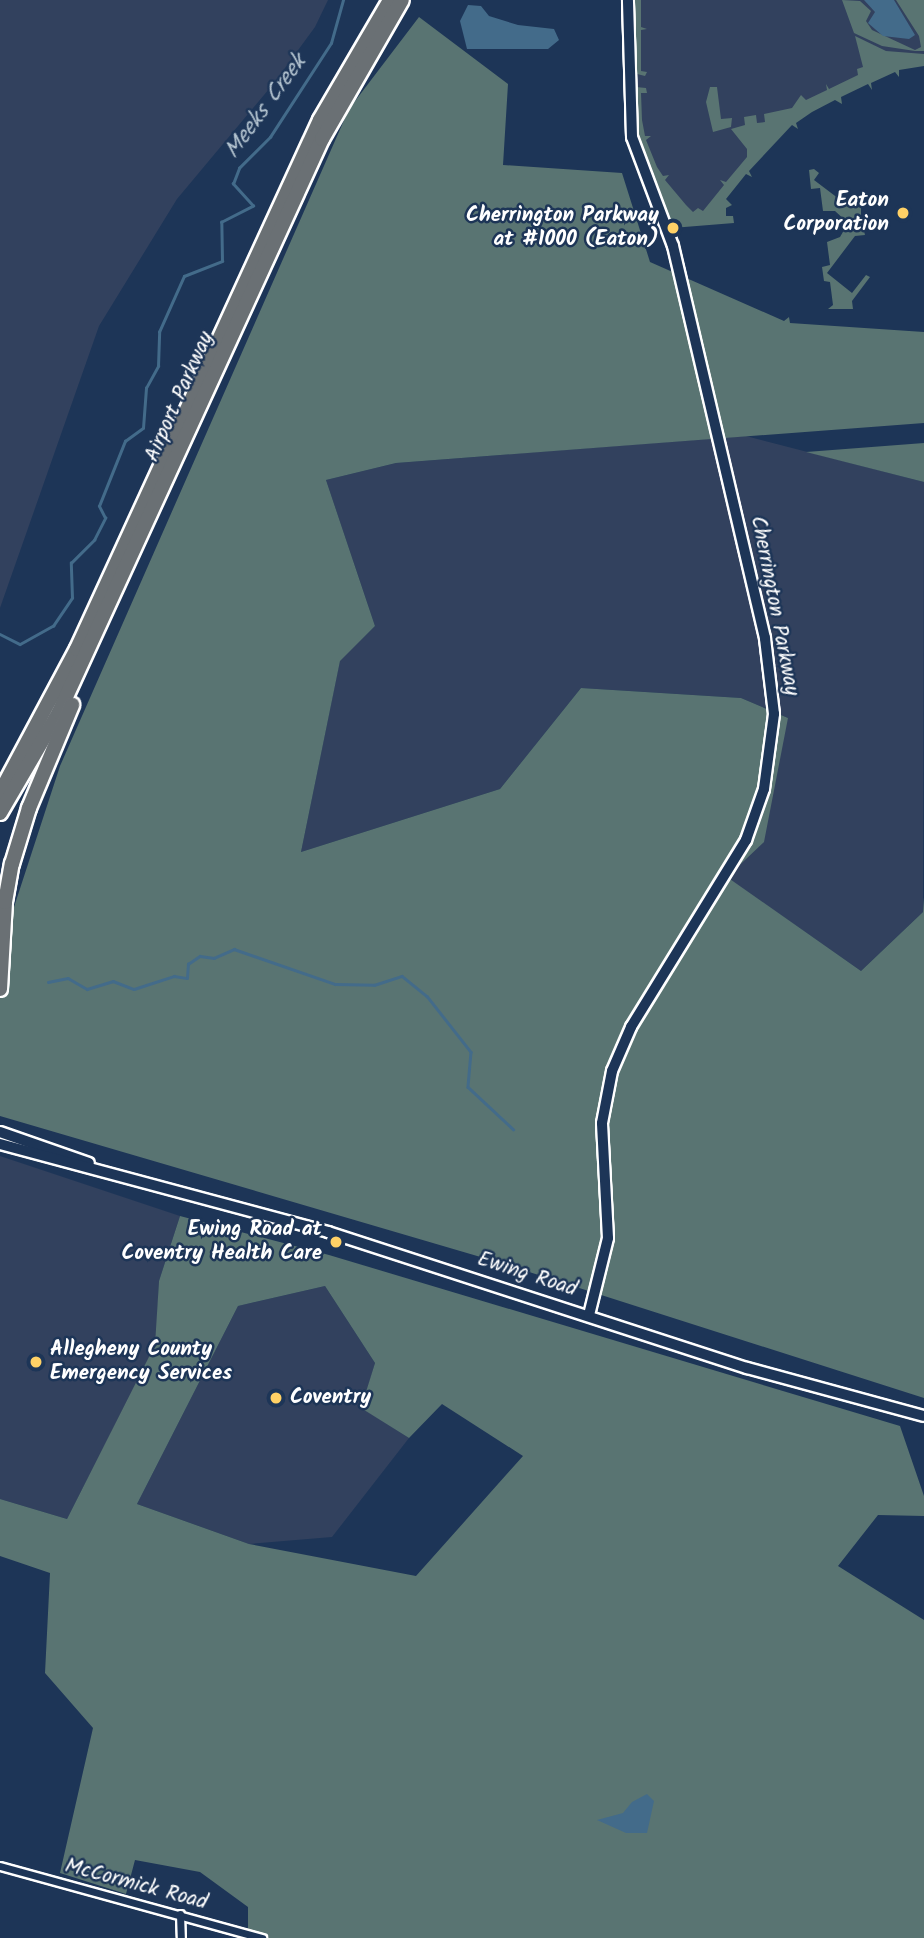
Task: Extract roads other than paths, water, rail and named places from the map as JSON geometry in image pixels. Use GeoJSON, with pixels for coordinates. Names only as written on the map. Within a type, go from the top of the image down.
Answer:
{"type":"FeatureCollection","features":[{"type":"Feature","properties":{"kind":"highway","name":"Airport Parkway"},"geometry":{"type":"LineString","coordinates":[[0,793],[77,649],[288,186],[390,0]]}},
{"type":"Feature","properties":{"kind":"highway","name":"Airport Parkway"},"geometry":{"type":"LineString","coordinates":[[0,813],[59,712],[321,138],[402,0]]}},
{"type":"Feature","properties":{"kind":"highway"},"geometry":{"type":"LineString","coordinates":[[0,989],[5,902],[16,850],[120,583]]}},
{"type":"Feature","properties":{"kind":"street","name":"Cherrington Parkway"},"geometry":{"type":"LineString","coordinates":[[589,1315],[608,1238],[602,1123],[612,1071],[631,1027],[746,840],[764,789],[774,714],[765,638],[673,246],[632,137],[628,0]]}},
{"type":"Feature","properties":{"kind":"street","name":"Ewing Road"},"geometry":{"type":"LineString","coordinates":[[0,1132],[118,1174]]}},
{"type":"Feature","properties":{"kind":"street","name":"Ewing Road"},"geometry":{"type":"LineString","coordinates":[[0,1144],[53,1161],[118,1174],[328,1232],[811,1388],[924,1416]]}},
{"type":"Feature","properties":{"kind":"street","name":"McCormick Road"},"geometry":{"type":"LineString","coordinates":[[0,1866],[262,1938]]}},
{"type":"Feature","properties":{"kind":"street"},"geometry":{"type":"LineString","coordinates":[[180,1914],[181,1938]]}},
{"type":"Feature","properties":{"kind":"waterway","name":"Meeks Creek"},"geometry":{"type":"LineString","coordinates":[[0,634],[20,644],[53,626],[72,598],[71,563],[94,540],[105,518],[99,506],[125,441],[143,428],[146,388],[158,366],[159,332],[184,276],[222,261],[221,222],[253,206],[233,184],[239,168],[270,137],[331,43],[343,0]]}},
{"type":"Feature","properties":{"kind":"waterway"},"geometry":{"type":"LineString","coordinates":[[48,982],[68,978],[87,989],[113,981],[134,989],[174,976],[187,978],[188,964],[200,956],[214,958],[234,949],[335,984],[374,985],[402,976],[427,996],[471,1052],[468,1087],[513,1129]]}},
{"type":"Feature","properties":{"kind":"place","name":"Eaton Corporation"},"geometry":{"type":"Point","coordinates":[903,213]}},
{"type":"Feature","properties":{"kind":"place","name":"Cherrington Parkway at #1000 (Eaton)"},"geometry":{"type":"Point","coordinates":[673,228]}},
{"type":"Feature","properties":{"kind":"place","name":"Ewing Road at Coventry Health Care"},"geometry":{"type":"Point","coordinates":[336,1242]}},
{"type":"Feature","properties":{"kind":"place","name":"Allegheny County Emergency Services"},"geometry":{"type":"Point","coordinates":[36,1362]}},
{"type":"Feature","properties":{"kind":"place","name":"Coventry"},"geometry":{"type":"Point","coordinates":[276,1398]}}]}
